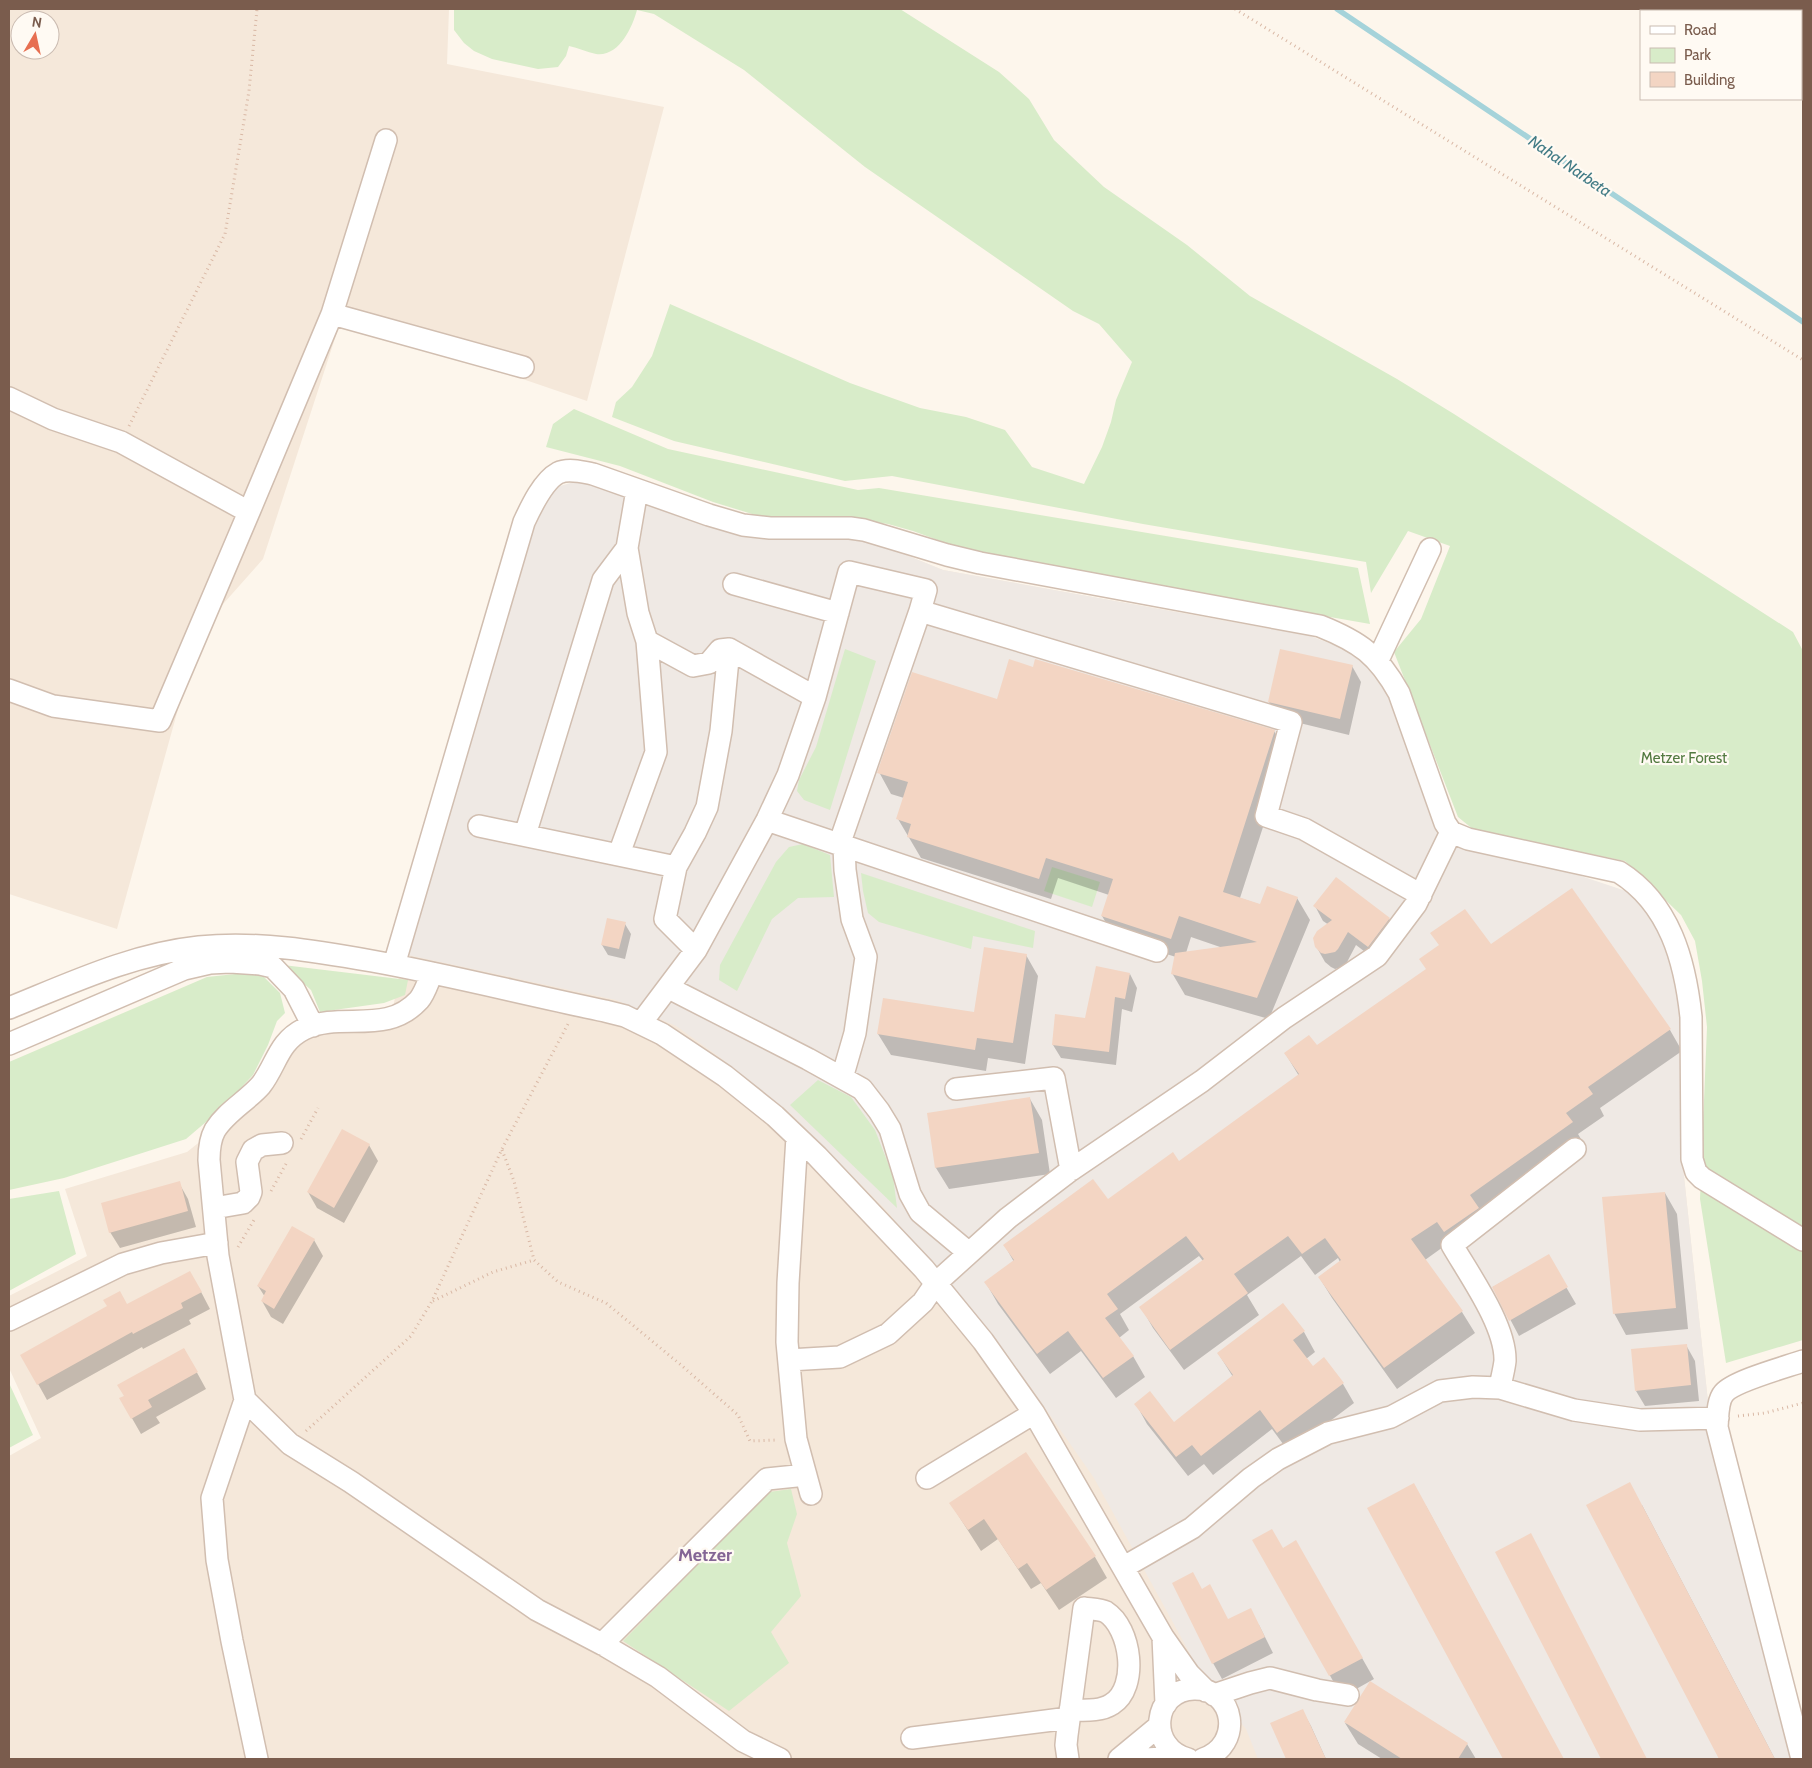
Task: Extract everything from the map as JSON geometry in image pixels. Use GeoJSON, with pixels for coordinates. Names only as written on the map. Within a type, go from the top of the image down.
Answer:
{"type":"FeatureCollection","features":[{"type":"Feature","properties":{"kind":"street"},"geometry":{"type":"LineString","coordinates":[[9,690],[53,706],[160,721],[250,512],[332,314],[386,140]]}},
{"type":"Feature","properties":{"kind":"street"},"geometry":{"type":"LineString","coordinates":[[332,314],[523,367]]}},
{"type":"Feature","properties":{"kind":"street"},"geometry":{"type":"LineString","coordinates":[[9,398],[54,419],[121,442],[250,512]]}},
{"type":"Feature","properties":{"kind":"street"},"geometry":{"type":"LineString","coordinates":[[394,965],[524,522],[535,500],[548,482],[558,473],[575,470],[593,474],[743,526],[850,528],[864,530],[980,563],[1320,626],[1344,636],[1359,645],[1378,660],[1390,676],[1399,694],[1445,823],[1451,832],[1468,839],[1619,872],[1632,880],[1653,902],[1666,922],[1679,951],[1689,996],[1691,1017],[1692,1159],[1696,1172],[1702,1178],[1803,1240]]}},
{"type":"Feature","properties":{"kind":"street"},"geometry":{"type":"LineString","coordinates":[[618,854],[656,752],[647,642],[638,613],[627,548],[637,490]]}},
{"type":"Feature","properties":{"kind":"street"},"geometry":{"type":"LineString","coordinates":[[525,835],[603,580],[627,548]]}},
{"type":"Feature","properties":{"kind":"street"},"geometry":{"type":"LineString","coordinates":[[1378,660],[1430,549]]}},
{"type":"Feature","properties":{"kind":"street"},"geometry":{"type":"LineString","coordinates":[[641,1023],[696,950],[767,820],[788,775],[815,697],[849,572],[926,590],[842,846],[852,919],[866,957],[855,1033],[842,1078]]}},
{"type":"Feature","properties":{"kind":"street"},"geometry":{"type":"LineString","coordinates":[[734,584],[838,613]]}},
{"type":"Feature","properties":{"kind":"street"},"geometry":{"type":"LineString","coordinates":[[920,611],[1291,722],[1266,816],[1304,829],[1421,895]]}},
{"type":"Feature","properties":{"kind":"street"},"geometry":{"type":"LineString","coordinates":[[647,642],[694,666],[709,663],[720,650],[729,649],[815,697]]}},
{"type":"Feature","properties":{"kind":"street"},"geometry":{"type":"LineString","coordinates":[[696,950],[665,919],[676,868],[707,807],[721,731],[729,649]]}},
{"type":"Feature","properties":{"kind":"street"},"geometry":{"type":"LineString","coordinates":[[767,820],[1158,951]]}},
{"type":"Feature","properties":{"kind":"street"},"geometry":{"type":"LineString","coordinates":[[479,826],[618,854],[676,868]]}},
{"type":"Feature","properties":{"kind":"street"},"geometry":{"type":"LineString","coordinates":[[789,1360],[840,1357],[888,1334],[923,1302],[936,1283],[1008,1218],[1071,1170],[1202,1081],[1284,1018],[1377,956],[1416,904],[1451,832]]}},
{"type":"Feature","properties":{"kind":"street"},"geometry":{"type":"LineString","coordinates":[[9,1008],[107,968],[152,955],[198,947],[237,944],[323,952],[432,973],[625,1016],[662,1034],[748,1092],[797,1137],[884,1225],[936,1283],[982,1341],[1034,1413],[1163,1637],[1189,1674],[1222,1701],[1230,1724],[1235,1759]]}},
{"type":"Feature","properties":{"kind":"street"},"geometry":{"type":"LineString","coordinates":[[9,1044],[184,969],[210,963],[260,964],[273,967],[294,989],[313,1026]]}},
{"type":"Feature","properties":{"kind":"street"},"geometry":{"type":"LineString","coordinates":[[258,1759],[232,1641],[217,1560],[212,1498],[245,1400],[217,1243],[209,1160],[210,1146],[220,1122],[241,1106],[261,1084],[272,1067],[280,1049],[291,1037],[305,1028],[323,1023],[376,1021],[394,1018],[409,1009],[420,999],[432,973]]}},
{"type":"Feature","properties":{"kind":"street"},"geometry":{"type":"LineString","coordinates":[[668,988],[862,1088],[890,1129],[910,1194],[920,1212],[969,1252]]}},
{"type":"Feature","properties":{"kind":"street"},"geometry":{"type":"LineString","coordinates":[[956,1089],[1054,1078],[1071,1170]]}},
{"type":"Feature","properties":{"kind":"street"},"geometry":{"type":"LineString","coordinates":[[602,1644],[767,1479],[809,1485],[796,1439],[787,1342],[788,1283],[797,1137]]}},
{"type":"Feature","properties":{"kind":"street"},"geometry":{"type":"LineString","coordinates":[[214,1208],[243,1203],[251,1192],[247,1162],[252,1150],[262,1145],[282,1143]]}},
{"type":"Feature","properties":{"kind":"street"},"geometry":{"type":"LineString","coordinates":[[1500,1388],[1505,1361],[1497,1324],[1452,1245],[1575,1149]]}},
{"type":"Feature","properties":{"kind":"street"},"geometry":{"type":"LineString","coordinates":[[9,1320],[123,1264],[161,1253],[217,1243]]}},
{"type":"Feature","properties":{"kind":"street"},"geometry":{"type":"LineString","coordinates":[[1802,1759],[1717,1427],[1723,1394],[1733,1386],[1803,1361]]}},
{"type":"Feature","properties":{"kind":"street"},"geometry":{"type":"LineString","coordinates":[[1124,1567],[1192,1528],[1251,1478],[1278,1458],[1328,1433],[1390,1417],[1440,1391],[1473,1386],[1500,1388],[1574,1410],[1640,1420],[1718,1418]]}},
{"type":"Feature","properties":{"kind":"street"},"geometry":{"type":"LineString","coordinates":[[245,1400],[290,1444],[351,1482],[537,1610],[602,1644],[658,1677],[743,1741],[773,1758]]}},
{"type":"Feature","properties":{"kind":"street"},"geometry":{"type":"LineString","coordinates":[[927,1478],[1034,1413]]}},
{"type":"Feature","properties":{"kind":"street"},"geometry":{"type":"LineString","coordinates":[[912,1738],[1070,1714],[1099,1709],[1112,1704],[1122,1695],[1128,1678],[1129,1661],[1126,1641],[1114,1619],[1104,1611],[1084,1608],[1070,1714],[1066,1745],[1068,1759]]}},
{"type":"Feature","properties":{"kind":"street"},"geometry":{"type":"LineString","coordinates":[[1163,1637],[1166,1704]]}},
{"type":"Feature","properties":{"kind":"street"},"geometry":{"type":"LineString","coordinates":[[1203,1759],[1224,1746],[1230,1724],[1257,1686],[1270,1678]]}},
{"type":"Feature","properties":{"kind":"street"},"geometry":{"type":"LineString","coordinates":[[1184,1758],[1165,1744],[1159,1726],[1161,1714],[1166,1704],[1174,1696],[1184,1691],[1195,1689],[1210,1693],[1270,1678],[1325,1692],[1348,1695]]}},
{"type":"Feature","properties":{"kind":"street"},"geometry":{"type":"LineString","coordinates":[[1119,1759],[1159,1726]]}},
{"type":"Feature","properties":{"kind":"street"},"geometry":{"type":"LineString","coordinates":[[1146,1759],[1184,1758]]}},
{"type":"Feature","properties":{"kind":"path"},"geometry":{"type":"LineString","coordinates":[[121,442],[225,234],[250,91],[257,9]]}},
{"type":"Feature","properties":{"kind":"path"},"geometry":{"type":"LineString","coordinates":[[1235,9],[1803,360]]}},
{"type":"Feature","properties":{"kind":"path"},"geometry":{"type":"LineString","coordinates":[[290,1444],[411,1336],[432,1301],[502,1149],[577,1005]]}},
{"type":"Feature","properties":{"kind":"path"},"geometry":{"type":"LineString","coordinates":[[502,1149],[514,1181],[534,1260],[558,1282],[606,1304],[681,1365],[738,1415],[750,1441],[796,1439]]}},
{"type":"Feature","properties":{"kind":"path"},"geometry":{"type":"LineString","coordinates":[[432,1301],[493,1272],[534,1260]]}},
{"type":"Feature","properties":{"kind":"path"},"geometry":{"type":"LineString","coordinates":[[1718,1418],[1765,1413],[1803,1403]]}},
{"type":"Feature","properties":{"kind":"shaded area"},"geometry":{"type":"Polygon","coordinates":[[[9,9],[449,9],[447,64],[664,107],[587,401],[342,317],[263,559],[200,630],[117,929],[9,894],[9,9]]]}},
{"type":"Feature","properties":{"kind":"shaded area"},"geometry":{"type":"Polygon","coordinates":[[[581,480],[683,515],[710,527],[752,534],[858,539],[891,549],[943,570],[1310,636],[1343,648],[1365,665],[1391,698],[1438,831],[1458,847],[1581,876],[1632,893],[1670,942],[1683,1003],[1681,1148],[1711,1430],[1796,1759],[1258,1759],[1246,1729],[1200,1672],[1094,1478],[1029,1385],[887,1211],[791,1114],[722,1059],[676,1026],[616,1000],[403,954],[537,510],[553,488],[581,480]]]}},
{"type":"Feature","properties":{"kind":"shaded area","name":"Metzer"},"geometry":{"type":"Polygon","coordinates":[[[683,515],[710,527],[752,534],[891,549],[943,570],[1310,636],[1365,665],[1438,831],[1458,847],[1581,876],[1681,1148],[1711,1430],[1796,1759],[9,1759],[9,1456],[41,1438],[9,1368],[9,1296],[87,1256],[65,1189],[187,1152],[276,1081],[294,1044],[318,1027],[392,1013],[408,929],[683,515]]]}},
{"type":"Feature","properties":{"kind":"green space","name":"Metzer Forest"},"geometry":{"type":"Polygon","coordinates":[[[454,9],[900,9],[999,72],[1029,99],[1054,140],[1104,187],[1187,245],[1250,296],[1397,379],[1454,414],[1793,632],[1803,651],[1803,1340],[1726,1363],[1700,1199],[1707,1027],[1695,941],[1681,915],[1625,861],[1474,830],[1458,817],[1394,652],[1421,619],[1450,546],[1408,531],[1371,593],[1366,562],[1143,524],[892,476],[845,481],[674,441],[612,417],[616,402],[632,387],[652,356],[670,304],[850,383],[920,408],[966,417],[1005,430],[1032,467],[1084,484],[1102,447],[1116,400],[1132,362],[1099,324],[1073,311],[865,167],[744,70],[654,14],[637,10],[628,33],[618,46],[611,51],[604,54],[596,54],[569,46],[566,56],[558,67],[538,69],[492,59],[474,51],[464,43],[454,30],[454,9]]]}},
{"type":"Feature","properties":{"kind":"green space"},"geometry":{"type":"Polygon","coordinates":[[[574,409],[668,449],[858,490],[879,488],[1358,568],[1370,624],[1009,561],[965,550],[888,524],[856,519],[762,517],[713,502],[620,466],[546,447],[553,424],[574,409]]]}},
{"type":"Feature","properties":{"kind":"green space"},"geometry":{"type":"Polygon","coordinates":[[[845,649],[876,661],[830,810],[804,800],[797,791],[799,780],[816,747],[845,649]]]}},
{"type":"Feature","properties":{"kind":"green space"},"geometry":{"type":"Polygon","coordinates":[[[803,844],[830,855],[834,897],[798,898],[772,919],[737,991],[719,980],[720,965],[776,862],[789,847],[803,844]]]}},
{"type":"Feature","properties":{"kind":"green space"},"geometry":{"type":"Polygon","coordinates":[[[1052,867],[1100,882],[1092,907],[1044,891],[1052,867]]]}},
{"type":"Feature","properties":{"kind":"green space"},"geometry":{"type":"Polygon","coordinates":[[[861,873],[1035,931],[1033,948],[973,936],[971,949],[879,922],[868,913],[861,873]]]}},
{"type":"Feature","properties":{"kind":"green space"},"geometry":{"type":"Polygon","coordinates":[[[283,965],[408,980],[405,995],[384,1003],[320,1012],[311,990],[283,965]]]}},
{"type":"Feature","properties":{"kind":"green space"},"geometry":{"type":"Polygon","coordinates":[[[245,973],[264,977],[280,993],[285,1013],[277,1021],[268,1045],[253,1075],[220,1110],[186,1139],[64,1178],[9,1190],[9,1062],[207,977],[245,973]]]}},
{"type":"Feature","properties":{"kind":"green space"},"geometry":{"type":"Polygon","coordinates":[[[818,1080],[851,1097],[875,1130],[893,1176],[897,1208],[790,1105],[818,1080]]]}},
{"type":"Feature","properties":{"kind":"green space"},"geometry":{"type":"Polygon","coordinates":[[[59,1191],[76,1254],[9,1291],[9,1199],[59,1191]]]}},
{"type":"Feature","properties":{"kind":"green space"},"geometry":{"type":"Polygon","coordinates":[[[9,1383],[33,1435],[9,1448],[9,1383]]]}},
{"type":"Feature","properties":{"kind":"green space"},"geometry":{"type":"Polygon","coordinates":[[[791,1489],[797,1514],[787,1543],[801,1596],[771,1632],[789,1663],[729,1711],[623,1641],[769,1492],[791,1489]]]}},
{"type":"Feature","properties":{"kind":"building"},"geometry":{"type":"Polygon","coordinates":[[[1280,649],[1353,665],[1340,719],[1268,702],[1280,649]]]}},
{"type":"Feature","properties":{"kind":"building"},"geometry":{"type":"Polygon","coordinates":[[[1009,659],[1033,667],[1035,659],[1275,730],[1223,892],[1260,904],[1267,886],[1298,897],[1257,998],[1171,974],[1175,953],[1257,942],[1179,916],[1171,939],[1101,916],[1113,879],[1046,858],[1039,879],[907,837],[911,824],[896,819],[908,782],[877,773],[912,672],[997,699],[1009,659]]]}},
{"type":"Feature","properties":{"kind":"building"},"geometry":{"type":"Polygon","coordinates":[[[1336,877],[1390,918],[1368,947],[1348,932],[1335,952],[1325,954],[1315,947],[1313,938],[1317,931],[1332,920],[1313,906],[1336,877]]]}},
{"type":"Feature","properties":{"kind":"building"},"geometry":{"type":"Polygon","coordinates":[[[1572,888],[1671,1029],[1588,1087],[1593,1094],[1566,1113],[1573,1122],[1470,1195],[1479,1208],[1444,1232],[1437,1222],[1411,1239],[1463,1311],[1384,1368],[1318,1277],[1341,1260],[1325,1238],[1302,1254],[1288,1236],[1234,1274],[1248,1293],[1170,1350],[1139,1307],[1204,1259],[1186,1236],[1107,1294],[1118,1309],[1105,1318],[1134,1356],[1103,1378],[1068,1331],[1037,1354],[984,1282],[1014,1260],[1003,1245],[1093,1179],[1108,1199],[1173,1152],[1179,1161],[1299,1074],[1284,1053],[1309,1035],[1317,1045],[1426,969],[1419,959],[1439,945],[1430,933],[1465,909],[1491,944],[1572,888]]]}},
{"type":"Feature","properties":{"kind":"building"},"geometry":{"type":"Polygon","coordinates":[[[607,918],[626,922],[619,949],[601,945],[607,918]]]}},
{"type":"Feature","properties":{"kind":"building"},"geometry":{"type":"Polygon","coordinates":[[[984,947],[1027,954],[1013,1043],[977,1038],[975,1050],[877,1034],[883,998],[974,1012],[984,947]]]}},
{"type":"Feature","properties":{"kind":"building"},"geometry":{"type":"Polygon","coordinates":[[[1096,966],[1130,973],[1125,999],[1115,997],[1109,1052],[1052,1045],[1055,1014],[1085,1018],[1096,966]]]}},
{"type":"Feature","properties":{"kind":"building"},"geometry":{"type":"Polygon","coordinates":[[[1030,1097],[1039,1153],[935,1168],[927,1113],[1030,1097]]]}},
{"type":"Feature","properties":{"kind":"building"},"geometry":{"type":"Polygon","coordinates":[[[342,1129],[370,1144],[334,1208],[307,1192],[342,1129]]]}},
{"type":"Feature","properties":{"kind":"building"},"geometry":{"type":"Polygon","coordinates":[[[180,1181],[188,1211],[109,1233],[101,1203],[180,1181]]]}},
{"type":"Feature","properties":{"kind":"building"},"geometry":{"type":"Polygon","coordinates":[[[1665,1192],[1676,1308],[1613,1314],[1602,1197],[1665,1192]]]}},
{"type":"Feature","properties":{"kind":"building"},"geometry":{"type":"Polygon","coordinates":[[[292,1226],[315,1239],[274,1309],[261,1301],[266,1291],[257,1286],[292,1226]]]}},
{"type":"Feature","properties":{"kind":"building"},"geometry":{"type":"Polygon","coordinates":[[[1549,1254],[1568,1287],[1509,1321],[1492,1287],[1549,1254]]]}},
{"type":"Feature","properties":{"kind":"building"},"geometry":{"type":"Polygon","coordinates":[[[190,1271],[202,1292],[181,1303],[183,1308],[133,1334],[132,1332],[37,1385],[20,1355],[107,1306],[103,1300],[120,1291],[127,1304],[190,1271]]]}},
{"type":"Feature","properties":{"kind":"building"},"geometry":{"type":"Polygon","coordinates":[[[1283,1303],[1305,1331],[1293,1340],[1313,1366],[1324,1357],[1344,1383],[1277,1433],[1260,1410],[1201,1456],[1192,1445],[1176,1457],[1134,1404],[1150,1391],[1174,1422],[1233,1375],[1217,1353],[1283,1303]]]}},
{"type":"Feature","properties":{"kind":"building"},"geometry":{"type":"Polygon","coordinates":[[[1687,1344],[1691,1385],[1635,1391],[1631,1349],[1687,1344]]]}},
{"type":"Feature","properties":{"kind":"building"},"geometry":{"type":"Polygon","coordinates":[[[184,1348],[198,1372],[148,1400],[152,1407],[131,1419],[119,1398],[124,1396],[117,1385],[184,1348]]]}},
{"type":"Feature","properties":{"kind":"building"},"geometry":{"type":"Polygon","coordinates":[[[1026,1452],[1096,1556],[1046,1590],[1027,1563],[1018,1569],[984,1519],[968,1530],[949,1503],[1026,1452]]]}},
{"type":"Feature","properties":{"kind":"building"},"geometry":{"type":"Polygon","coordinates":[[[1630,1482],[1775,1759],[1719,1759],[1586,1505],[1630,1482]]]}},
{"type":"Feature","properties":{"kind":"building"},"geometry":{"type":"Polygon","coordinates":[[[1414,1483],[1564,1759],[1503,1759],[1367,1508],[1414,1483]]]}},
{"type":"Feature","properties":{"kind":"building"},"geometry":{"type":"Polygon","coordinates":[[[1272,1529],[1283,1548],[1296,1540],[1363,1658],[1329,1676],[1252,1540],[1272,1529]]]}},
{"type":"Feature","properties":{"kind":"building"},"geometry":{"type":"Polygon","coordinates":[[[1531,1533],[1647,1759],[1601,1759],[1495,1552],[1531,1533]]]}},
{"type":"Feature","properties":{"kind":"building"},"geometry":{"type":"Polygon","coordinates":[[[1193,1572],[1202,1589],[1210,1584],[1228,1619],[1251,1608],[1265,1637],[1212,1664],[1172,1583],[1193,1572]]]}},
{"type":"Feature","properties":{"kind":"building"},"geometry":{"type":"Polygon","coordinates":[[[1370,1681],[1468,1743],[1458,1759],[1402,1759],[1344,1722],[1370,1681]]]}},
{"type":"Feature","properties":{"kind":"building"},"geometry":{"type":"Polygon","coordinates":[[[1303,1709],[1326,1759],[1286,1759],[1270,1723],[1303,1709]]]}},
{"type":"Feature","properties":{"kind":"waterway","name":"Nahal Narbeta"},"geometry":{"type":"LineString","coordinates":[[1337,9],[1803,322]]}},
{"type":"Feature","properties":{"kind":"district","name":"Metzer"},"geometry":{"type":"Point","coordinates":[705,1555]}}]}
